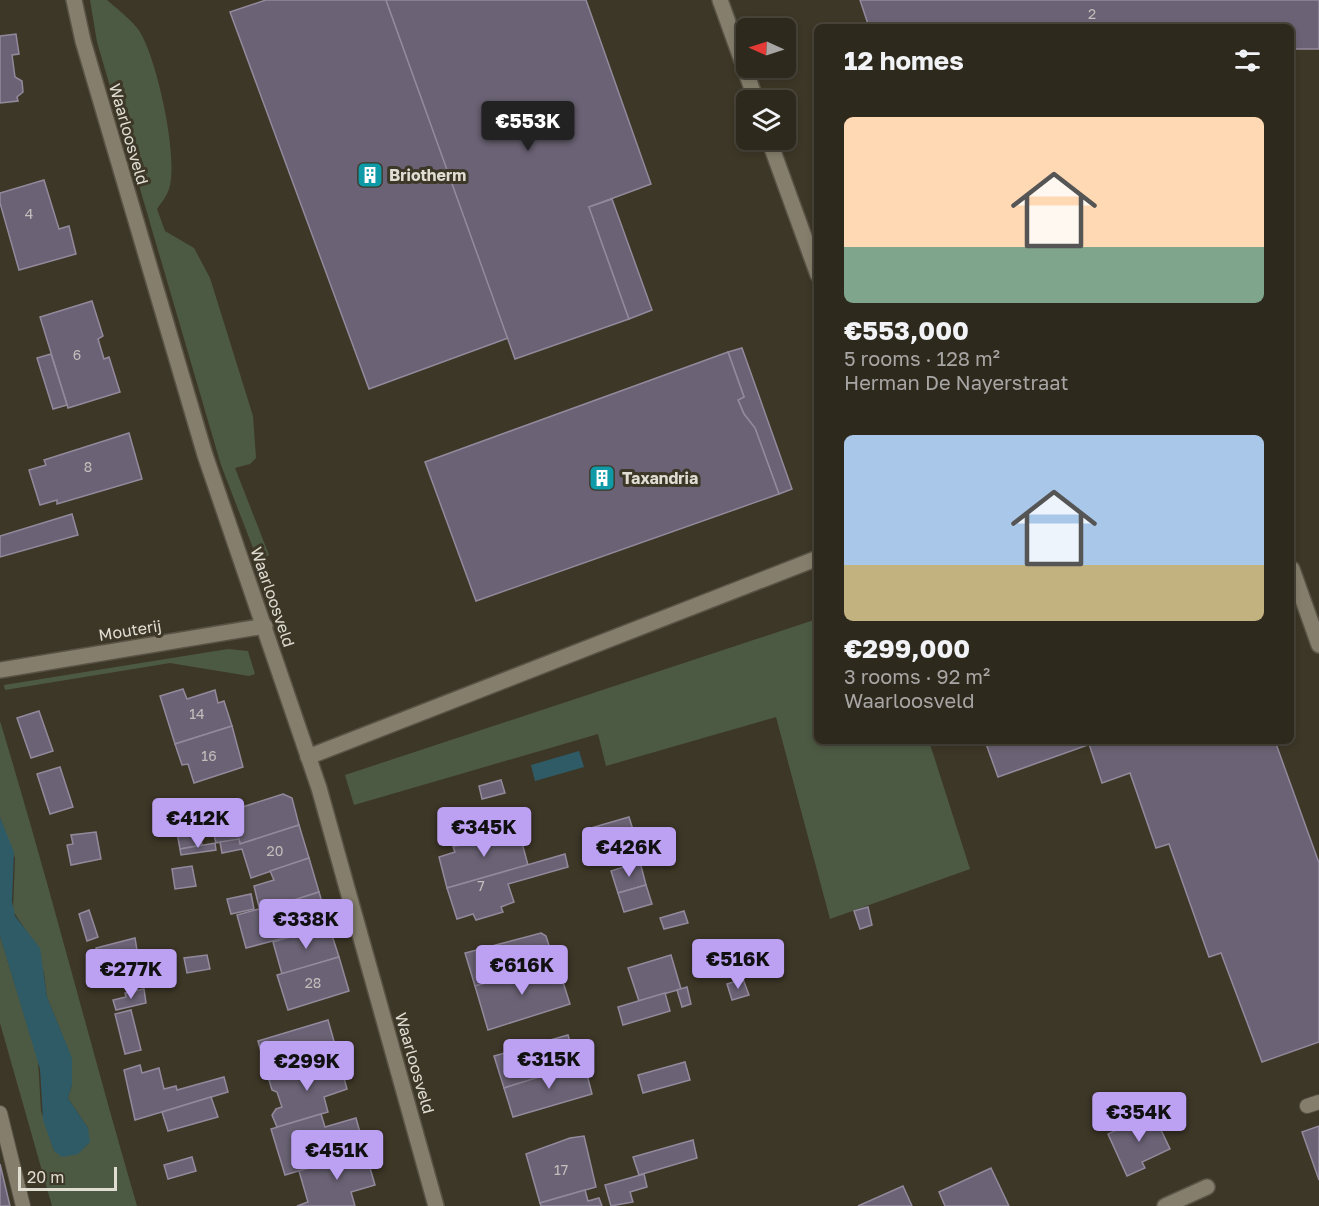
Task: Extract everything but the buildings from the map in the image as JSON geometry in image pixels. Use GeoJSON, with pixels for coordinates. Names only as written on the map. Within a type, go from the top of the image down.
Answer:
{"type":"FeatureCollection","features":[{"type":"Feature","properties":{"kind":"street","name":"Waarloosveld"},"geometry":{"type":"LineString","coordinates":[[74,0],[86,51],[194,418],[320,788],[436,1206]]}},
{"type":"Feature","properties":{"kind":"street"},"geometry":{"type":"LineString","coordinates":[[720,0],[752,90]]}},
{"type":"Feature","properties":{"kind":"street"},"geometry":{"type":"LineString","coordinates":[[773,150],[814,264]]}},
{"type":"Feature","properties":{"kind":"street"},"geometry":{"type":"LineString","coordinates":[[308,757],[814,560]]}},
{"type":"Feature","properties":{"kind":"street"},"geometry":{"type":"LineString","coordinates":[[1294,575],[1319,645]]}},
{"type":"Feature","properties":{"kind":"street","name":"Mouterij"},"geometry":{"type":"LineString","coordinates":[[0,670],[266,626]]}},
{"type":"Feature","properties":{"kind":"street"},"geometry":{"type":"LineString","coordinates":[[1165,1206],[1207,1187]]}},
{"type":"Feature","properties":{"kind":"lane"},"geometry":{"type":"LineString","coordinates":[[0,1113],[23,1206]]}},
{"type":"Feature","properties":{"kind":"green space"},"geometry":{"type":"Polygon","coordinates":[[[90,0],[107,0],[133,23],[147,46],[153,64],[165,109],[171,155],[169,189],[157,209],[165,231],[194,248],[210,278],[253,416],[256,458],[250,464],[235,468],[269,555],[258,561],[221,465],[97,42],[90,0]]]}},
{"type":"Feature","properties":{"kind":"green space"},"geometry":{"type":"Polygon","coordinates":[[[814,620],[814,744],[930,744],[970,869],[830,919],[776,717],[606,766],[598,734],[354,805],[345,775],[814,620]]]}},
{"type":"Feature","properties":{"kind":"green space"},"geometry":{"type":"Polygon","coordinates":[[[228,649],[248,651],[255,674],[249,676],[170,663],[5,690],[4,685],[228,649]]]}},
{"type":"Feature","properties":{"kind":"green space"},"geometry":{"type":"Polygon","coordinates":[[[0,721],[137,1206],[52,1206],[0,1023],[0,936],[38,1060],[41,1111],[54,1151],[77,1154],[88,1144],[88,1128],[68,1098],[72,1085],[72,1059],[47,997],[44,973],[31,938],[13,911],[15,858],[0,817],[0,721]]]}},
{"type":"Feature","properties":{"kind":"water"},"geometry":{"type":"Polygon","coordinates":[[[579,751],[584,767],[535,781],[531,765],[579,751]]]}},
{"type":"Feature","properties":{"kind":"water"},"geometry":{"type":"Polygon","coordinates":[[[0,817],[14,852],[12,901],[15,916],[40,948],[47,997],[72,1058],[72,1085],[68,1098],[88,1128],[90,1142],[78,1154],[62,1157],[54,1151],[43,1120],[40,1069],[0,936],[0,817]]]}},
{"type":"Feature","properties":{"kind":"place","name":"Briotherm"},"geometry":{"type":"Point","coordinates":[370,175]}},
{"type":"Feature","properties":{"kind":"place","name":"Taxandria"},"geometry":{"type":"Point","coordinates":[602,478]}}]}
